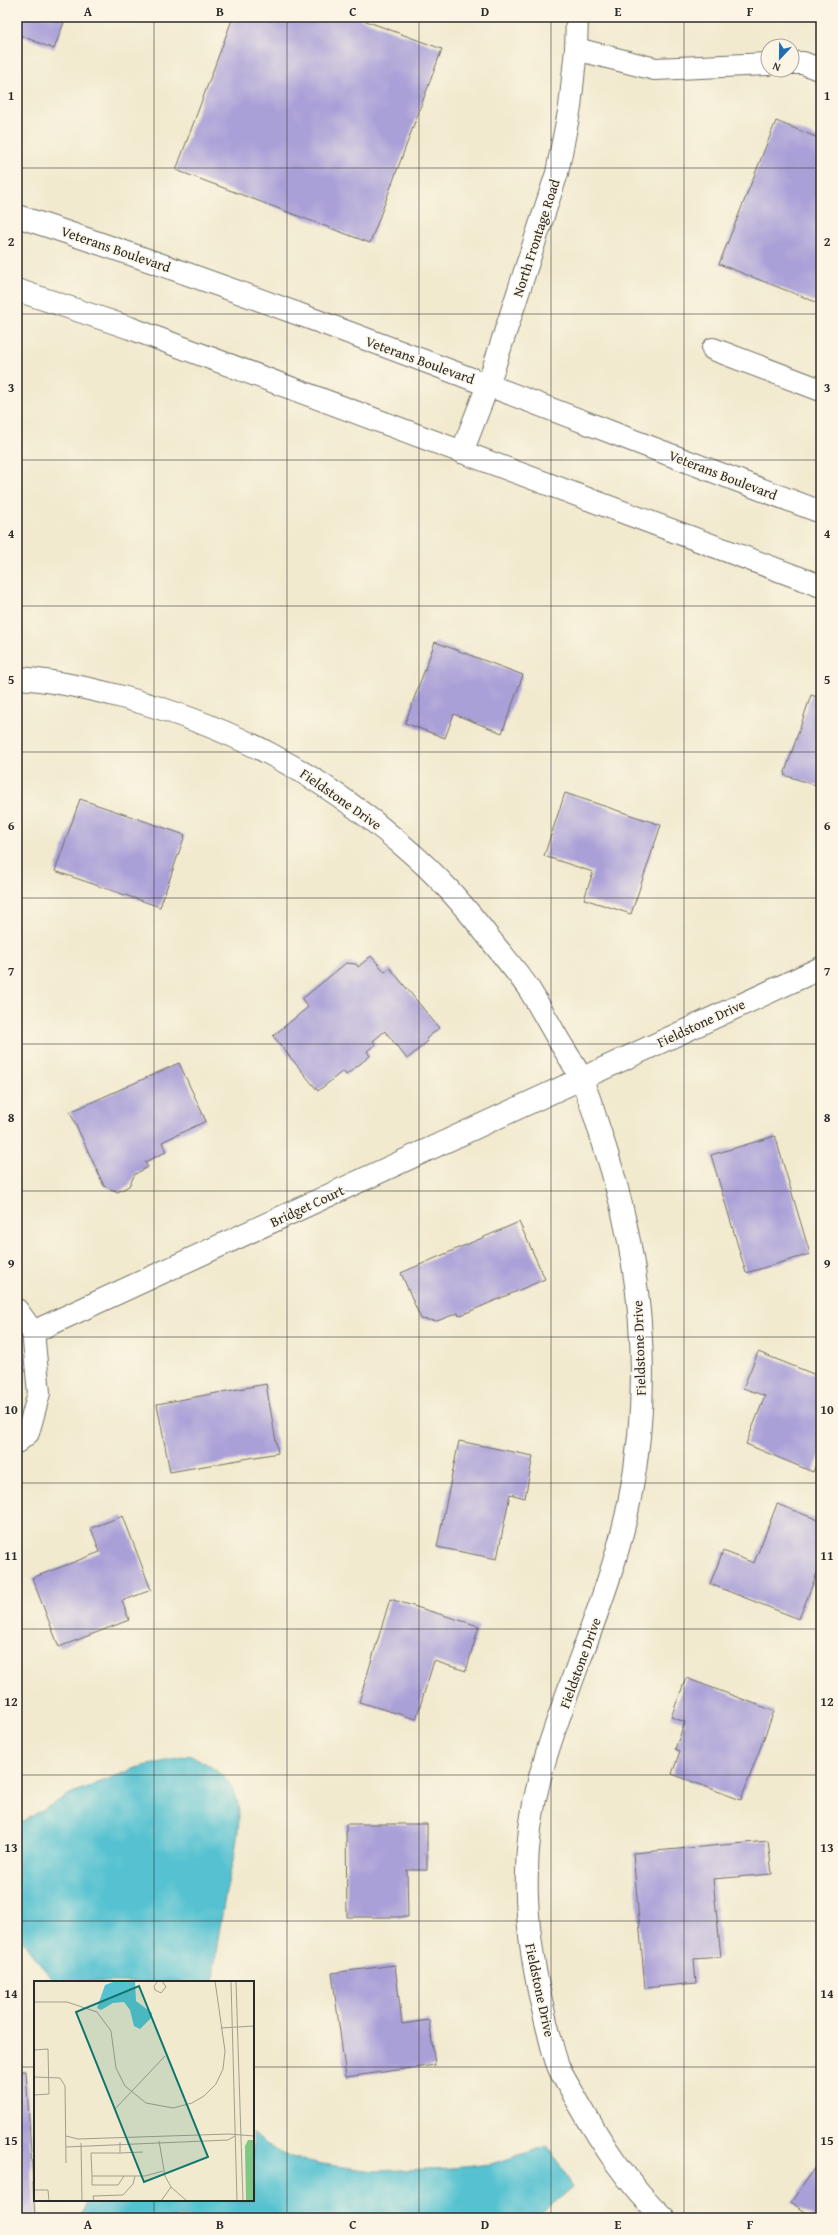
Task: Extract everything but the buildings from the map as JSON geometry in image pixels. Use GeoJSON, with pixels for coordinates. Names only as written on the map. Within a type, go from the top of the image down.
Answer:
{"type":"FeatureCollection","features":[{"type":"Feature","properties":{"kind":"street","name":"North Frontage Road"},"geometry":{"type":"LineString","coordinates":[[462,452],[488,385],[557,173],[570,108],[576,49],[577,17]]}},
{"type":"Feature","properties":{"kind":"street"},"geometry":{"type":"LineString","coordinates":[[576,49],[655,69],[760,64]]}},
{"type":"Feature","properties":{"kind":"street"},"geometry":{"type":"LineString","coordinates":[[800,63],[821,70]]}},
{"type":"Feature","properties":{"kind":"street","name":"Veterans Boulevard"},"geometry":{"type":"LineString","coordinates":[[17,216],[97,242],[488,385],[821,512]]}},
{"type":"Feature","properties":{"kind":"street"},"geometry":{"type":"LineString","coordinates":[[17,290],[130,328],[821,586]]}},
{"type":"Feature","properties":{"kind":"street"},"geometry":{"type":"LineString","coordinates":[[713,350],[821,390]]}},
{"type":"Feature","properties":{"kind":"street","name":"Fieldstone Drive"},"geometry":{"type":"LineString","coordinates":[[17,678],[94,690],[170,710],[205,723],[260,748],[322,783],[363,811],[423,862],[452,891],[527,986],[582,1079],[616,1179],[631,1245],[640,1315],[642,1366],[640,1426],[631,1493],[619,1548],[602,1602],[550,1744],[532,1814],[526,1868],[527,1922],[534,1973],[558,2066],[602,2142],[624,2174],[664,2218]]}},
{"type":"Feature","properties":{"kind":"street","name":"Fieldstone Drive"},"geometry":{"type":"LineString","coordinates":[[582,1079],[821,968]]}},
{"type":"Feature","properties":{"kind":"street","name":"Bridget Court"},"geometry":{"type":"LineString","coordinates":[[33,1332],[582,1079]]}},
{"type":"Feature","properties":{"kind":"street"},"geometry":{"type":"LineString","coordinates":[[17,1310],[33,1332],[40,1393],[28,1433],[17,1442]]}},
{"type":"Feature","properties":{"kind":"water"},"geometry":{"type":"Polygon","coordinates":[[[191,1755],[215,1769],[225,1778],[233,1789],[237,1800],[239,1813],[238,1827],[234,1857],[221,1919],[213,1981],[53,1981],[17,1933],[17,1825],[70,1794],[136,1768],[191,1755]]]}},
{"type":"Feature","properties":{"kind":"water"},"geometry":{"type":"Polygon","coordinates":[[[254,2133],[266,2144],[291,2157],[321,2164],[373,2171],[453,2168],[492,2164],[547,2146],[573,2187],[536,2218],[81,2218],[87,2201],[254,2201],[254,2133]]]}}]}
